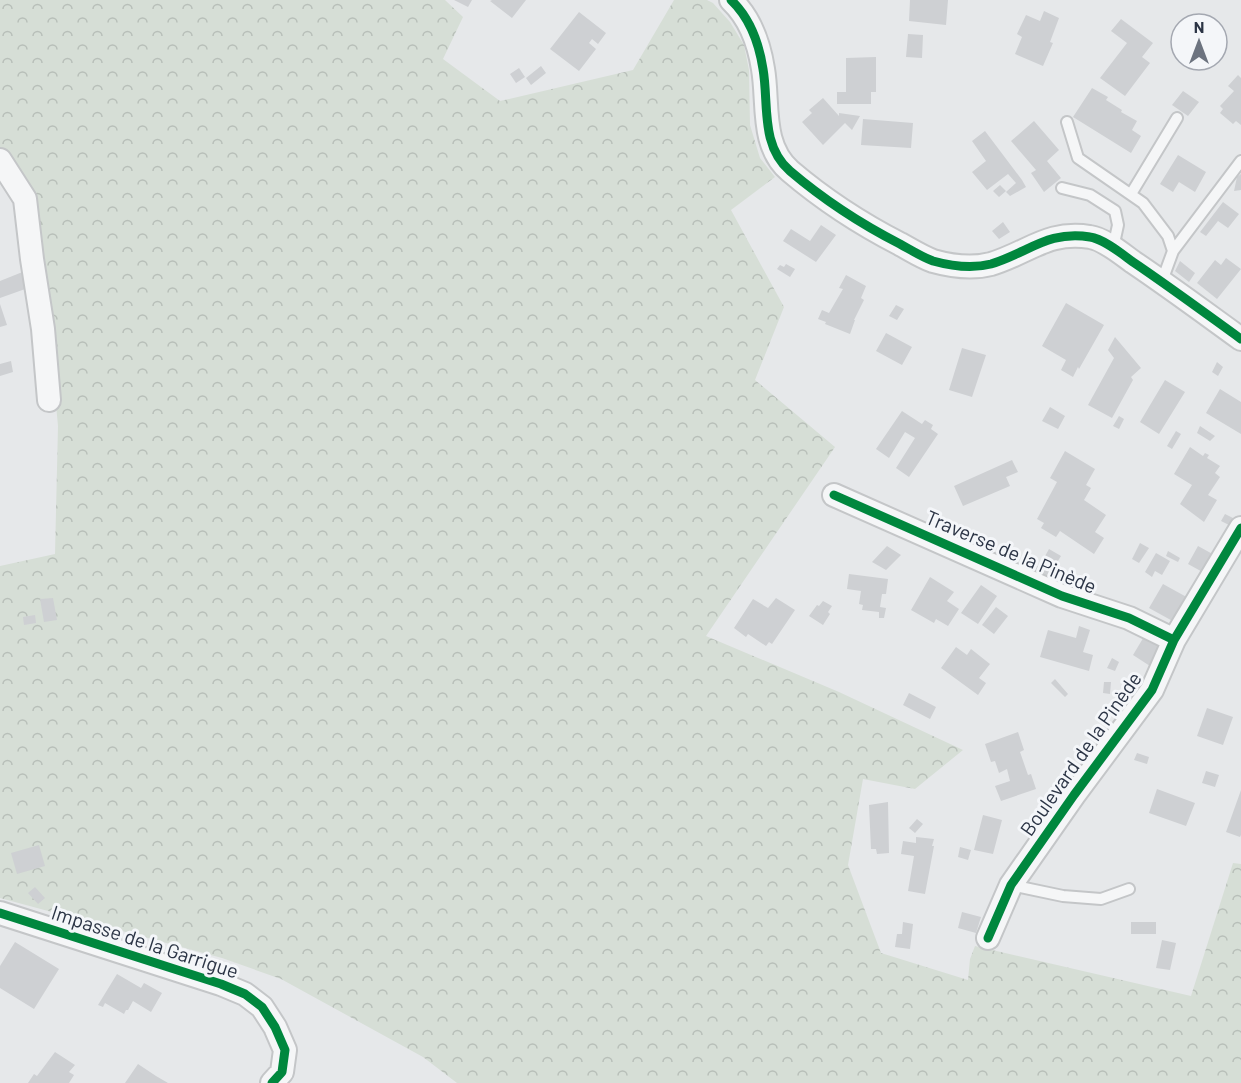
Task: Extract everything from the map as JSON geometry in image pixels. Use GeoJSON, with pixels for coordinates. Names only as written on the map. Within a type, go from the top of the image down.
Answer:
{"type":"FeatureCollection","features":[{"type":"Feature","properties":{"kind":"street"},"geometry":{"type":"LineString","coordinates":[[731,0],[741,10],[756,38],[764,70],[766,117],[773,148],[788,169],[820,195],[866,226],[931,260],[965,268],[990,264],[1050,239],[1072,236],[1093,237],[1162,281],[1241,339]]}},
{"type":"Feature","properties":{"kind":"street"},"geometry":{"type":"LineString","coordinates":[[0,160],[24,199],[43,329],[49,400]]}},
{"type":"Feature","properties":{"kind":"street","name":"Traverse de la Pinède"},"geometry":{"type":"LineString","coordinates":[[834,495],[1062,596],[1129,618],[1174,640]]}},
{"type":"Feature","properties":{"kind":"street","name":"Boulevard de la Pinède"},"geometry":{"type":"LineString","coordinates":[[988,938],[1011,885],[1152,690],[1174,640],[1241,528]]}},
{"type":"Feature","properties":{"kind":"street","name":"Impasse de la Garrigue"},"geometry":{"type":"LineString","coordinates":[[0,913],[245,994],[262,1006],[285,1050],[282,1072],[272,1083]]}},
{"type":"Feature","properties":{"kind":"lane"},"geometry":{"type":"LineString","coordinates":[[1131,194],[1177,118]]}},
{"type":"Feature","properties":{"kind":"lane"},"geometry":{"type":"LineString","coordinates":[[1067,122],[1078,158],[1143,203],[1168,236],[1173,251]]}},
{"type":"Feature","properties":{"kind":"lane"},"geometry":{"type":"LineString","coordinates":[[1162,281],[1173,251],[1241,161]]}},
{"type":"Feature","properties":{"kind":"lane"},"geometry":{"type":"LineString","coordinates":[[1062,188],[1090,195],[1115,211],[1118,225],[1113,248]]}},
{"type":"Feature","properties":{"kind":"lane"},"geometry":{"type":"LineString","coordinates":[[1011,885],[1063,896],[1101,899],[1129,889]]}},
{"type":"Feature","properties":{"kind":"green space"},"geometry":{"type":"Polygon","coordinates":[[[0,0],[445,0],[463,17],[443,59],[500,101],[633,70],[674,0],[707,0],[713,3],[730,22],[744,45],[749,70],[750,125],[760,158],[775,177],[731,210],[784,307],[755,380],[835,447],[706,636],[839,692],[963,750],[915,789],[863,779],[848,865],[881,953],[968,980],[970,959],[975,946],[1191,996],[1233,863],[1241,864],[1241,1083],[457,1083],[423,1057],[281,979],[222,958],[0,898],[0,566],[55,554],[58,426],[43,266],[0,153],[0,0]]]}},
{"type":"Feature","properties":{"kind":"building"},"geometry":{"type":"Polygon","coordinates":[[[454,0],[472,0],[468,7],[454,0]]]}},
{"type":"Feature","properties":{"kind":"building"},"geometry":{"type":"Polygon","coordinates":[[[526,0],[512,18],[490,1],[526,0]]]}},
{"type":"Feature","properties":{"kind":"building"},"geometry":{"type":"Polygon","coordinates":[[[910,0],[948,0],[946,25],[909,21],[910,0]]]}},
{"type":"Feature","properties":{"kind":"building"},"geometry":{"type":"Polygon","coordinates":[[[1044,11],[1059,18],[1050,42],[1053,43],[1043,66],[1015,54],[1022,37],[1017,34],[1026,15],[1040,21],[1044,11]]]}},
{"type":"Feature","properties":{"kind":"building"},"geometry":{"type":"Polygon","coordinates":[[[579,12],[606,33],[598,44],[592,39],[589,43],[596,49],[579,71],[550,49],[579,12]]]}},
{"type":"Feature","properties":{"kind":"building"},"geometry":{"type":"Polygon","coordinates":[[[1121,19],[1153,43],[1142,57],[1150,63],[1125,96],[1100,78],[1127,43],[1111,31],[1121,19]]]}},
{"type":"Feature","properties":{"kind":"building"},"geometry":{"type":"Polygon","coordinates":[[[908,34],[923,35],[922,58],[906,57],[908,34]]]}},
{"type":"Feature","properties":{"kind":"building"},"geometry":{"type":"Polygon","coordinates":[[[876,57],[876,92],[871,92],[871,104],[837,104],[837,92],[846,92],[846,58],[876,57]]]}},
{"type":"Feature","properties":{"kind":"building"},"geometry":{"type":"Polygon","coordinates":[[[541,66],[546,73],[531,85],[526,78],[541,66]]]}},
{"type":"Feature","properties":{"kind":"building"},"geometry":{"type":"Polygon","coordinates":[[[519,68],[525,77],[516,83],[510,74],[519,68]]]}},
{"type":"Feature","properties":{"kind":"building"},"geometry":{"type":"Polygon","coordinates":[[[1238,75],[1241,78],[1241,125],[1236,121],[1233,124],[1220,113],[1223,109],[1220,106],[1234,91],[1228,86],[1238,75]]]}},
{"type":"Feature","properties":{"kind":"building"},"geometry":{"type":"Polygon","coordinates":[[[1092,88],[1108,97],[1106,100],[1122,110],[1121,112],[1137,121],[1132,130],[1141,136],[1131,153],[1073,117],[1092,88]]]}},
{"type":"Feature","properties":{"kind":"building"},"geometry":{"type":"Polygon","coordinates":[[[1183,91],[1199,102],[1188,116],[1172,105],[1183,91]]]}},
{"type":"Feature","properties":{"kind":"building"},"geometry":{"type":"Polygon","coordinates":[[[823,98],[839,116],[839,113],[860,116],[852,130],[845,123],[823,145],[802,122],[812,113],[809,110],[823,98]]]}},
{"type":"Feature","properties":{"kind":"building"},"geometry":{"type":"Polygon","coordinates":[[[863,119],[913,123],[911,148],[861,145],[863,119]]]}},
{"type":"Feature","properties":{"kind":"building"},"geometry":{"type":"Polygon","coordinates":[[[1034,121],[1059,150],[1047,161],[1061,178],[1044,192],[1031,173],[1036,170],[1011,141],[1034,121]]]}},
{"type":"Feature","properties":{"kind":"building"},"geometry":{"type":"Polygon","coordinates":[[[985,131],[1026,187],[1010,196],[1006,192],[1016,183],[1008,174],[987,190],[972,172],[986,161],[972,141],[985,131]]]}},
{"type":"Feature","properties":{"kind":"building"},"geometry":{"type":"Polygon","coordinates":[[[1178,155],[1206,172],[1195,192],[1179,182],[1173,192],[1160,184],[1178,155]]]}},
{"type":"Feature","properties":{"kind":"building"},"geometry":{"type":"Polygon","coordinates":[[[1241,174],[1241,190],[1234,191],[1237,177],[1241,174]]]}},
{"type":"Feature","properties":{"kind":"building"},"geometry":{"type":"Polygon","coordinates":[[[1000,185],[1006,191],[999,197],[993,191],[1000,185]]]}},
{"type":"Feature","properties":{"kind":"building"},"geometry":{"type":"Polygon","coordinates":[[[1223,202],[1239,214],[1228,228],[1218,221],[1206,236],[1200,232],[1223,202]]]}},
{"type":"Feature","properties":{"kind":"building"},"geometry":{"type":"Polygon","coordinates":[[[1003,222],[1010,232],[999,239],[992,231],[1003,222]]]}},
{"type":"Feature","properties":{"kind":"building"},"geometry":{"type":"Polygon","coordinates":[[[821,225],[836,235],[816,262],[783,241],[791,229],[810,241],[821,225]]]}},
{"type":"Feature","properties":{"kind":"building"},"geometry":{"type":"Polygon","coordinates":[[[1226,258],[1241,269],[1217,299],[1197,283],[1215,260],[1221,265],[1226,258]]]}},
{"type":"Feature","properties":{"kind":"building"},"geometry":{"type":"Polygon","coordinates":[[[1180,261],[1195,273],[1189,282],[1175,271],[1180,261]]]}},
{"type":"Feature","properties":{"kind":"building"},"geometry":{"type":"Polygon","coordinates":[[[786,264],[795,269],[790,277],[777,269],[780,265],[784,267],[786,264]]]}},
{"type":"Feature","properties":{"kind":"building"},"geometry":{"type":"Polygon","coordinates":[[[25,271],[28,288],[0,298],[0,281],[25,271]]]}},
{"type":"Feature","properties":{"kind":"building"},"geometry":{"type":"Polygon","coordinates":[[[846,275],[866,286],[861,298],[864,300],[850,334],[818,319],[822,310],[829,313],[843,289],[839,288],[846,275]]]}},
{"type":"Feature","properties":{"kind":"building"},"geometry":{"type":"Polygon","coordinates":[[[1066,303],[1104,325],[1073,377],[1061,370],[1066,360],[1042,346],[1066,303]]]}},
{"type":"Feature","properties":{"kind":"building"},"geometry":{"type":"Polygon","coordinates":[[[0,304],[7,325],[0,327],[0,304]]]}},
{"type":"Feature","properties":{"kind":"building"},"geometry":{"type":"Polygon","coordinates":[[[896,305],[904,309],[897,320],[889,316],[896,305]]]}},
{"type":"Feature","properties":{"kind":"building"},"geometry":{"type":"Polygon","coordinates":[[[886,333],[912,347],[902,365],[876,351],[886,333]]]}},
{"type":"Feature","properties":{"kind":"building"},"geometry":{"type":"Polygon","coordinates":[[[1115,337],[1141,368],[1131,377],[1133,380],[1112,418],[1088,405],[1114,358],[1108,350],[1115,337]]]}},
{"type":"Feature","properties":{"kind":"building"},"geometry":{"type":"Polygon","coordinates":[[[962,348],[986,355],[972,397],[949,390],[962,348]]]}},
{"type":"Feature","properties":{"kind":"building"},"geometry":{"type":"Polygon","coordinates":[[[11,361],[13,372],[0,376],[0,364],[11,361]]]}},
{"type":"Feature","properties":{"kind":"building"},"geometry":{"type":"Polygon","coordinates":[[[1217,362],[1223,367],[1218,376],[1212,372],[1217,362]]]}},
{"type":"Feature","properties":{"kind":"building"},"geometry":{"type":"Polygon","coordinates":[[[1165,380],[1185,392],[1159,434],[1140,422],[1165,380]]]}},
{"type":"Feature","properties":{"kind":"building"},"geometry":{"type":"Polygon","coordinates":[[[1220,389],[1241,402],[1241,434],[1206,413],[1220,389]]]}},
{"type":"Feature","properties":{"kind":"building"},"geometry":{"type":"Polygon","coordinates":[[[1050,407],[1065,416],[1058,429],[1042,421],[1050,407]]]}},
{"type":"Feature","properties":{"kind":"building"},"geometry":{"type":"Polygon","coordinates":[[[902,411],[922,424],[925,420],[933,425],[931,429],[938,434],[909,477],[896,468],[915,438],[905,432],[889,458],[876,449],[902,411]]]}},
{"type":"Feature","properties":{"kind":"building"},"geometry":{"type":"Polygon","coordinates":[[[1119,416],[1124,419],[1119,429],[1113,426],[1119,416]]]}},
{"type":"Feature","properties":{"kind":"building"},"geometry":{"type":"Polygon","coordinates":[[[1200,426],[1215,436],[1210,441],[1197,433],[1200,426]]]}},
{"type":"Feature","properties":{"kind":"building"},"geometry":{"type":"Polygon","coordinates":[[[1176,431],[1181,434],[1172,449],[1167,446],[1176,431]]]}},
{"type":"Feature","properties":{"kind":"building"},"geometry":{"type":"Polygon","coordinates":[[[1190,447],[1203,456],[1205,453],[1209,455],[1207,458],[1220,466],[1215,473],[1220,477],[1208,495],[1217,500],[1204,522],[1180,504],[1192,485],[1174,474],[1190,447]]]}},
{"type":"Feature","properties":{"kind":"building"},"geometry":{"type":"Polygon","coordinates":[[[1065,451],[1095,469],[1086,485],[1091,488],[1084,500],[1106,515],[1095,532],[1104,538],[1094,554],[1060,531],[1056,537],[1041,528],[1044,523],[1037,519],[1057,482],[1050,478],[1065,451]]]}},
{"type":"Feature","properties":{"kind":"building"},"geometry":{"type":"Polygon","coordinates":[[[1012,460],[1018,472],[1006,477],[1010,486],[963,506],[954,486],[1012,460]]]}},
{"type":"Feature","properties":{"kind":"building"},"geometry":{"type":"Polygon","coordinates":[[[1225,514],[1237,520],[1233,527],[1221,521],[1225,514]]]}},
{"type":"Feature","properties":{"kind":"building"},"geometry":{"type":"Polygon","coordinates":[[[1140,543],[1149,548],[1139,563],[1132,559],[1140,543]]]}},
{"type":"Feature","properties":{"kind":"building"},"geometry":{"type":"Polygon","coordinates":[[[887,546],[901,555],[886,570],[872,562],[887,546]]]}},
{"type":"Feature","properties":{"kind":"building"},"geometry":{"type":"Polygon","coordinates":[[[1198,546],[1218,557],[1208,575],[1188,564],[1198,546]]]}},
{"type":"Feature","properties":{"kind":"building"},"geometry":{"type":"Polygon","coordinates":[[[1049,549],[1061,556],[1046,580],[1031,570],[1034,564],[1039,567],[1049,549]]]}},
{"type":"Feature","properties":{"kind":"building"},"geometry":{"type":"Polygon","coordinates":[[[1168,551],[1180,558],[1178,562],[1166,556],[1168,551]]]}},
{"type":"Feature","properties":{"kind":"building"},"geometry":{"type":"Polygon","coordinates":[[[1156,553],[1170,561],[1162,575],[1155,571],[1152,577],[1145,572],[1156,553]]]}},
{"type":"Feature","properties":{"kind":"building"},"geometry":{"type":"Polygon","coordinates":[[[849,574],[888,579],[886,594],[882,594],[880,607],[886,608],[884,618],[879,618],[879,612],[862,610],[863,605],[859,604],[861,591],[847,589],[849,574]]]}},
{"type":"Feature","properties":{"kind":"building"},"geometry":{"type":"Polygon","coordinates":[[[930,577],[954,592],[947,601],[959,609],[948,626],[936,619],[934,623],[911,610],[930,577]]]}},
{"type":"Feature","properties":{"kind":"building"},"geometry":{"type":"Polygon","coordinates":[[[1163,584],[1192,600],[1178,624],[1149,608],[1163,584]]]}},
{"type":"Feature","properties":{"kind":"building"},"geometry":{"type":"Polygon","coordinates":[[[981,585],[997,596],[978,624],[961,613],[981,585]]]}},
{"type":"Feature","properties":{"kind":"building"},"geometry":{"type":"Polygon","coordinates":[[[53,598],[57,620],[44,622],[40,599],[53,598]]]}},
{"type":"Feature","properties":{"kind":"building"},"geometry":{"type":"Polygon","coordinates":[[[776,598],[795,610],[772,644],[769,642],[766,646],[748,634],[746,637],[734,628],[753,599],[768,608],[776,598]]]}},
{"type":"Feature","properties":{"kind":"building"},"geometry":{"type":"Polygon","coordinates":[[[823,601],[832,606],[823,625],[809,616],[823,601]]]}},
{"type":"Feature","properties":{"kind":"building"},"geometry":{"type":"Polygon","coordinates":[[[996,607],[1008,616],[994,634],[982,625],[996,607]]]}},
{"type":"Feature","properties":{"kind":"building"},"geometry":{"type":"Polygon","coordinates":[[[35,615],[36,623],[24,625],[23,617],[35,615]]]}},
{"type":"Feature","properties":{"kind":"building"},"geometry":{"type":"Polygon","coordinates":[[[1079,626],[1090,630],[1083,652],[1093,655],[1089,671],[1040,657],[1048,630],[1076,638],[1079,626]]]}},
{"type":"Feature","properties":{"kind":"building"},"geometry":{"type":"Polygon","coordinates":[[[1145,635],[1163,646],[1150,666],[1133,655],[1145,635]]]}},
{"type":"Feature","properties":{"kind":"building"},"geometry":{"type":"Polygon","coordinates":[[[956,647],[967,655],[971,649],[990,664],[979,678],[986,683],[978,695],[941,668],[956,647]]]}},
{"type":"Feature","properties":{"kind":"building"},"geometry":{"type":"Polygon","coordinates":[[[1112,658],[1119,662],[1115,671],[1107,668],[1112,658]]]}},
{"type":"Feature","properties":{"kind":"building"},"geometry":{"type":"Polygon","coordinates":[[[1055,679],[1068,694],[1065,697],[1051,683],[1055,679]]]}},
{"type":"Feature","properties":{"kind":"building"},"geometry":{"type":"Polygon","coordinates":[[[1104,682],[1111,682],[1110,694],[1103,693],[1104,682]]]}},
{"type":"Feature","properties":{"kind":"building"},"geometry":{"type":"Polygon","coordinates":[[[909,693],[936,707],[930,719],[903,705],[909,693]]]}},
{"type":"Feature","properties":{"kind":"building"},"geometry":{"type":"Polygon","coordinates":[[[1207,708],[1233,717],[1223,745],[1197,736],[1207,708]]]}},
{"type":"Feature","properties":{"kind":"building"},"geometry":{"type":"Polygon","coordinates":[[[1018,732],[1024,750],[1020,752],[1036,789],[1001,801],[995,786],[1010,781],[1007,769],[999,773],[995,761],[991,762],[985,744],[1018,732]]]}},
{"type":"Feature","properties":{"kind":"building"},"geometry":{"type":"Polygon","coordinates":[[[1137,753],[1149,757],[1147,764],[1134,760],[1137,753]]]}},
{"type":"Feature","properties":{"kind":"building"},"geometry":{"type":"Polygon","coordinates":[[[1206,771],[1219,775],[1215,787],[1202,783],[1206,771]]]}},
{"type":"Feature","properties":{"kind":"building"},"geometry":{"type":"Polygon","coordinates":[[[1157,789],[1195,803],[1186,826],[1149,813],[1157,789]]]}},
{"type":"Feature","properties":{"kind":"building"},"geometry":{"type":"Polygon","coordinates":[[[1241,790],[1241,835],[1240,837],[1226,832],[1241,790]]]}},
{"type":"Feature","properties":{"kind":"building"},"geometry":{"type":"Polygon","coordinates":[[[888,802],[889,853],[877,854],[876,849],[871,849],[869,805],[888,802]]]}},
{"type":"Feature","properties":{"kind":"building"},"geometry":{"type":"Polygon","coordinates":[[[983,815],[1002,820],[993,854],[974,850],[983,815]]]}},
{"type":"Feature","properties":{"kind":"building"},"geometry":{"type":"Polygon","coordinates":[[[917,819],[923,824],[915,833],[909,828],[917,819]]]}},
{"type":"Feature","properties":{"kind":"building"},"geometry":{"type":"Polygon","coordinates":[[[916,837],[934,839],[925,894],[908,891],[914,856],[901,854],[903,841],[916,843],[916,837]]]}},
{"type":"Feature","properties":{"kind":"building"},"geometry":{"type":"Polygon","coordinates":[[[39,845],[45,866],[17,874],[11,853],[39,845]]]}},
{"type":"Feature","properties":{"kind":"building"},"geometry":{"type":"Polygon","coordinates":[[[960,847],[971,850],[968,860],[958,857],[960,847]]]}},
{"type":"Feature","properties":{"kind":"building"},"geometry":{"type":"Polygon","coordinates":[[[35,887],[45,898],[38,904],[28,893],[35,887]]]}},
{"type":"Feature","properties":{"kind":"building"},"geometry":{"type":"Polygon","coordinates":[[[962,912],[981,917],[976,933],[958,928],[962,912]]]}},
{"type":"Feature","properties":{"kind":"building"},"geometry":{"type":"Polygon","coordinates":[[[903,922],[913,924],[910,949],[895,947],[897,934],[902,934],[903,922]]]}},
{"type":"Feature","properties":{"kind":"building"},"geometry":{"type":"Polygon","coordinates":[[[1131,922],[1156,922],[1156,934],[1131,934],[1131,922]]]}},
{"type":"Feature","properties":{"kind":"building"},"geometry":{"type":"Polygon","coordinates":[[[1162,940],[1176,943],[1170,970],[1156,968],[1162,940]]]}},
{"type":"Feature","properties":{"kind":"building"},"geometry":{"type":"Polygon","coordinates":[[[15,942],[59,969],[34,1009],[0,988],[0,966],[15,942]]]}},
{"type":"Feature","properties":{"kind":"building"},"geometry":{"type":"Polygon","coordinates":[[[117,974],[141,988],[144,983],[162,993],[151,1012],[133,1001],[124,1014],[105,1003],[103,1007],[98,1005],[117,974]]]}},
{"type":"Feature","properties":{"kind":"building"},"geometry":{"type":"Polygon","coordinates":[[[55,1052],[75,1065],[69,1072],[74,1075],[69,1083],[28,1083],[34,1074],[37,1076],[55,1052]]]}},
{"type":"Feature","properties":{"kind":"building"},"geometry":{"type":"Polygon","coordinates":[[[138,1064],[156,1076],[168,1083],[125,1083],[138,1064]]]}},
{"type":"Feature","properties":{"kind":"cycle path"},"geometry":{"type":"LineString","coordinates":[[731,0],[748,23],[759,50],[765,82],[770,136],[780,161],[816,192],[843,211],[925,258],[969,267],[991,264],[1062,237],[1095,238],[1118,251],[1241,339]]}},
{"type":"Feature","properties":{"kind":"cycle path"},"geometry":{"type":"LineString","coordinates":[[834,495],[1062,596],[1129,618],[1174,640]]}},
{"type":"Feature","properties":{"kind":"cycle path"},"geometry":{"type":"LineString","coordinates":[[988,938],[1011,885],[1152,690],[1174,640],[1241,528]]}},
{"type":"Feature","properties":{"kind":"cycle path"},"geometry":{"type":"LineString","coordinates":[[0,913],[221,984],[245,994],[262,1007],[275,1027],[285,1050],[282,1072],[272,1083]]}}]}
